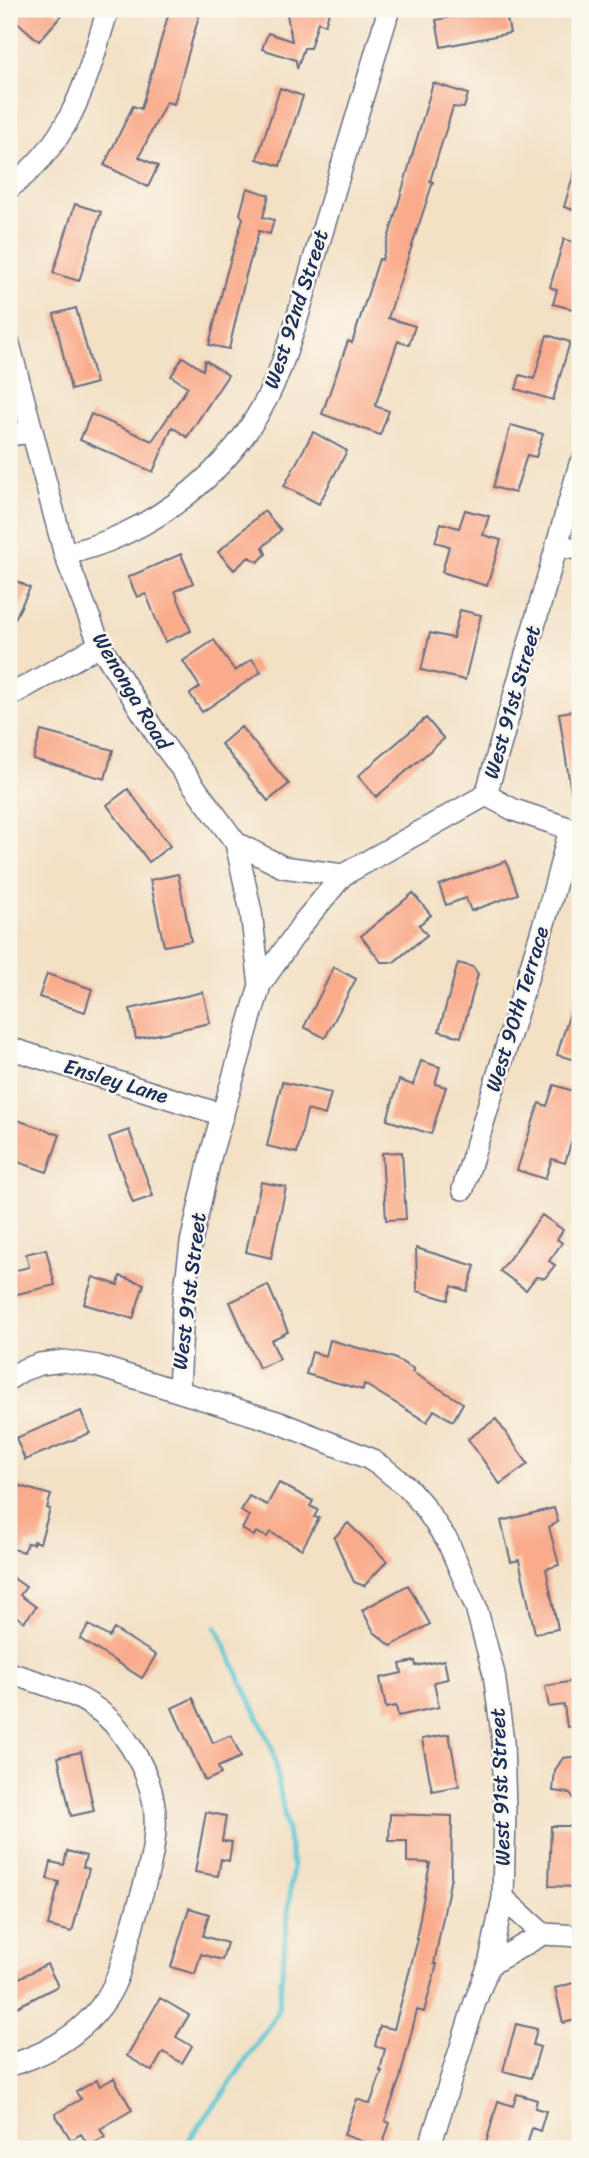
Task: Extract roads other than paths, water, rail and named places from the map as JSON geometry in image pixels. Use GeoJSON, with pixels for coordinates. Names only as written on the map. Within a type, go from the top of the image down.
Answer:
{"type":"FeatureCollection","features":[{"type":"Feature","properties":{"kind":"street"},"geometry":{"type":"LineString","coordinates":[[9,188],[38,163],[71,117],[86,82],[108,9]]}},
{"type":"Feature","properties":{"kind":"street","name":"West 92nd Street"},"geometry":{"type":"LineString","coordinates":[[65,555],[107,541],[162,513],[200,485],[232,452],[258,415],[275,380],[295,321],[389,9]]}},
{"type":"Feature","properties":{"kind":"street","name":"Wenonga Road"},"geometry":{"type":"LineString","coordinates":[[9,344],[65,555],[100,645],[158,737],[236,843],[251,912],[260,985]]}},
{"type":"Feature","properties":{"kind":"street"},"geometry":{"type":"LineString","coordinates":[[9,435],[31,432]]}},
{"type":"Feature","properties":{"kind":"street","name":"West 91st Street"},"geometry":{"type":"LineString","coordinates":[[429,2149],[489,1965],[503,1898],[503,1742],[494,1674],[476,1607],[449,1542],[423,1505],[407,1487],[368,1458],[280,1423],[178,1390],[183,1306],[191,1243],[205,1178],[260,985],[303,923],[343,875],[486,795],[580,464]]}},
{"type":"Feature","properties":{"kind":"street"},"geometry":{"type":"LineString","coordinates":[[556,546],[580,550]]}},
{"type":"Feature","properties":{"kind":"street"},"geometry":{"type":"LineString","coordinates":[[9,696],[100,645]]}},
{"type":"Feature","properties":{"kind":"street"},"geometry":{"type":"LineString","coordinates":[[486,795],[514,810],[575,831]]}},
{"type":"Feature","properties":{"kind":"street","name":"West 90th Terrace"},"geometry":{"type":"LineString","coordinates":[[463,1189],[552,897],[575,831]]}},
{"type":"Feature","properties":{"kind":"street"},"geometry":{"type":"LineString","coordinates":[[236,843],[283,867],[343,875]]}},
{"type":"Feature","properties":{"kind":"street","name":"Ensley Lane"},"geometry":{"type":"LineString","coordinates":[[9,1048],[223,1115]]}},
{"type":"Feature","properties":{"kind":"street"},"geometry":{"type":"LineString","coordinates":[[9,1379],[40,1364],[64,1361],[97,1366],[178,1390]]}},
{"type":"Feature","properties":{"kind":"street"},"geometry":{"type":"LineString","coordinates":[[9,1673],[75,1695],[104,1714],[122,1734],[140,1761],[150,1784],[156,1817],[156,1843],[116,1979],[102,2003],[68,2038],[48,2051],[9,2065]]}},
{"type":"Feature","properties":{"kind":"street"},"geometry":{"type":"LineString","coordinates":[[503,1898],[543,1934]]}},
{"type":"Feature","properties":{"kind":"street"},"geometry":{"type":"LineString","coordinates":[[489,1965],[543,1934],[580,1936]]}},
{"type":"Feature","properties":{"kind":"waterway"},"geometry":{"type":"LineString","coordinates":[[182,2149],[278,2012],[293,1866],[273,1750],[216,1626]]}}]}
